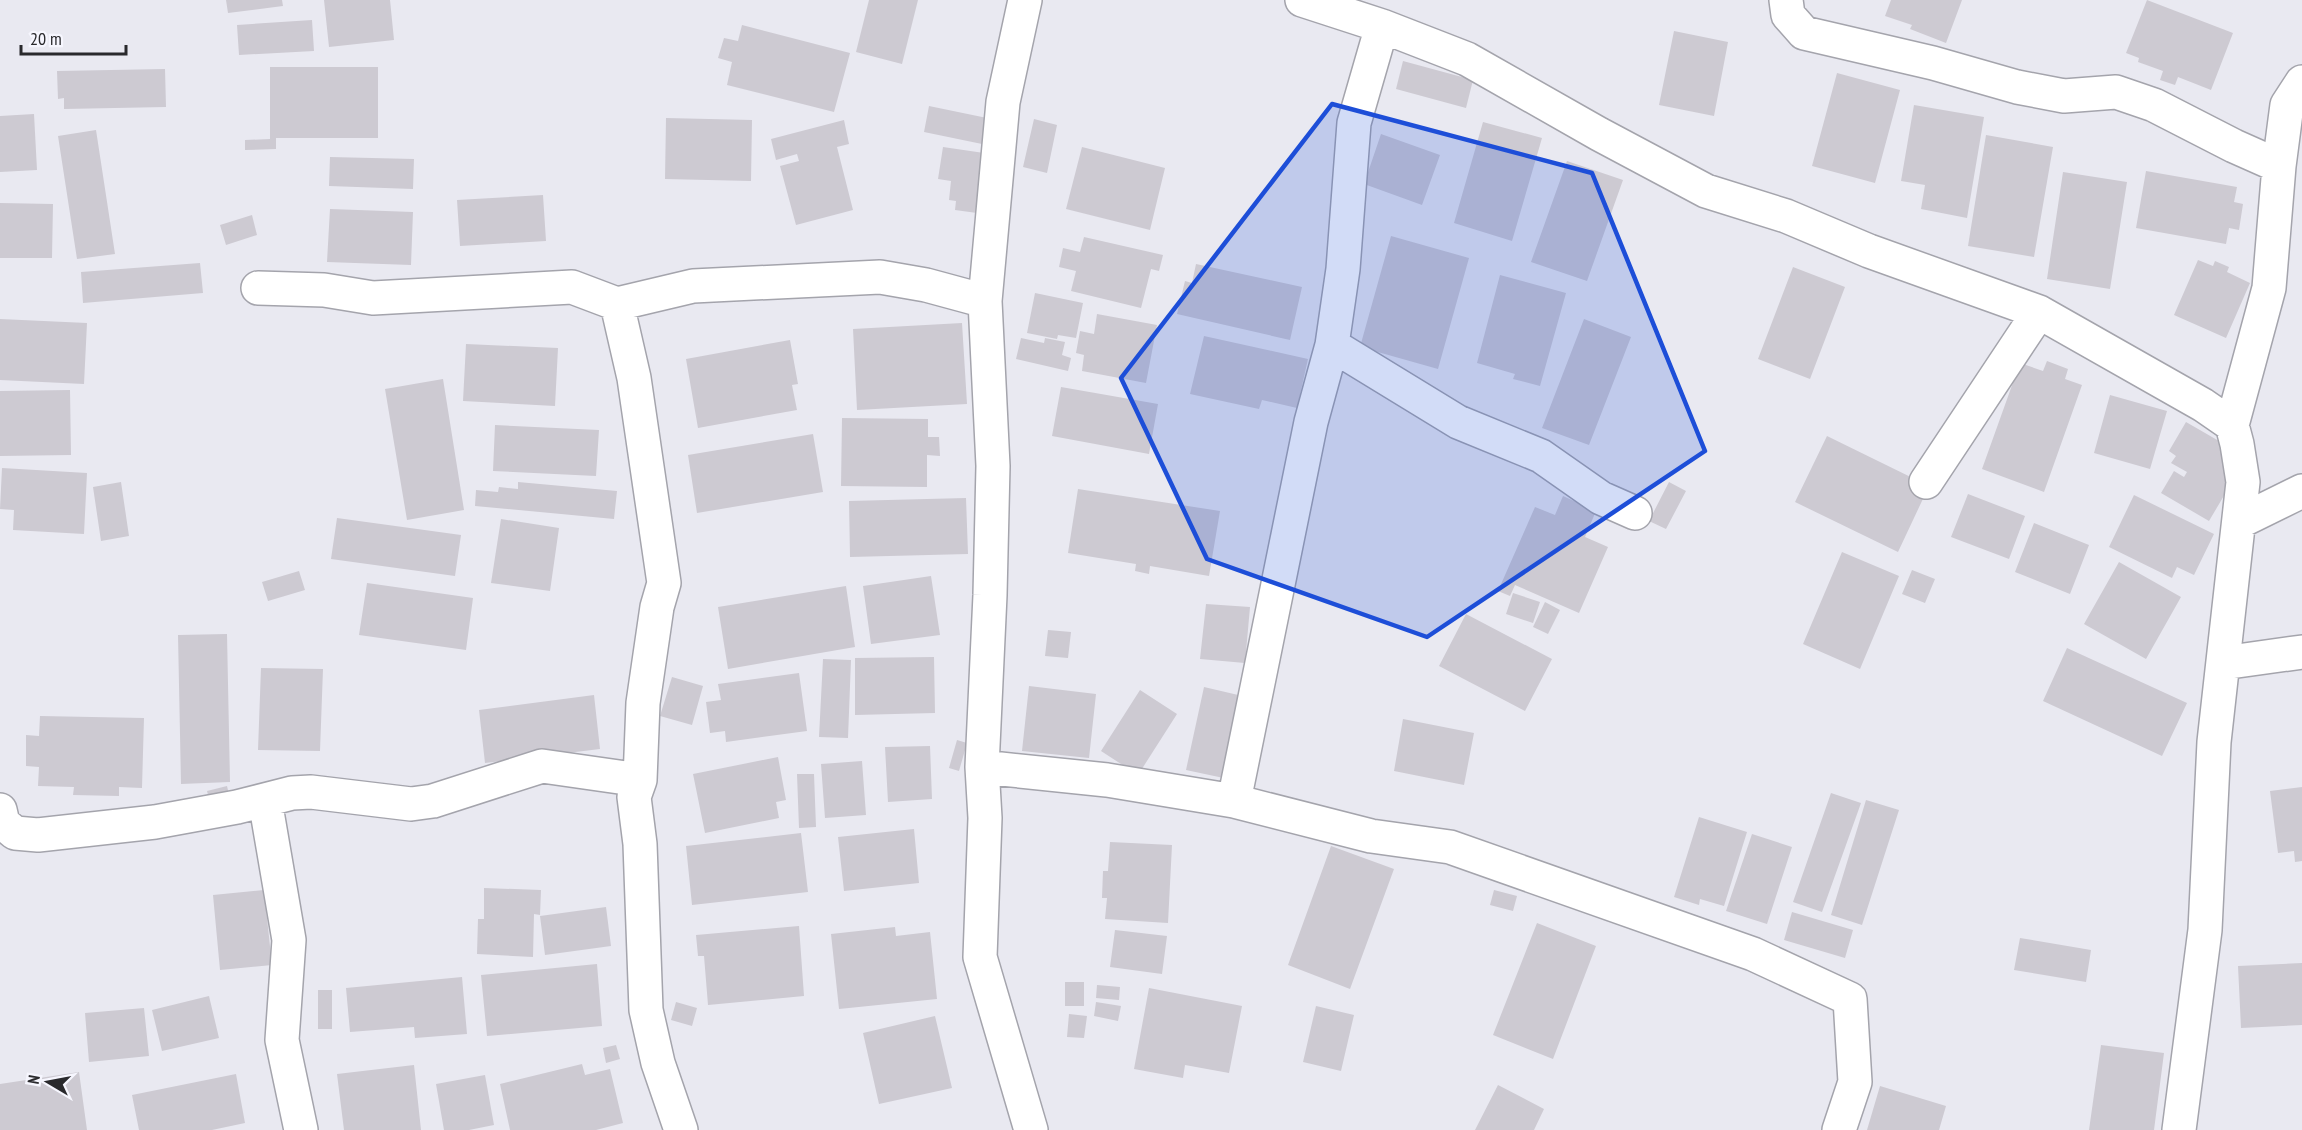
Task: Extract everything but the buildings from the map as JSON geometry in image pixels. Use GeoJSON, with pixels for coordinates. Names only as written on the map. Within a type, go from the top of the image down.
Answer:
{"type":"FeatureCollection","features":[{"type":"Feature","properties":{"kind":"street"},"geometry":{"type":"LineString","coordinates":[[1025,0],[1003,102],[985,301],[993,466],[982,767],[985,818],[980,957],[1032,1130]]}},
{"type":"Feature","properties":{"kind":"street"},"geometry":{"type":"LineString","coordinates":[[1302,0],[1467,59],[1599,134],[1706,191],[1786,216],[1869,251],[2039,312],[2203,405],[2232,425]]}},
{"type":"Feature","properties":{"kind":"street"},"geometry":{"type":"LineString","coordinates":[[1786,0],[1788,15],[1804,33],[1933,63],[2017,87],[2064,96],[2116,93],[2154,105],[2279,166]]}},
{"type":"Feature","properties":{"kind":"street"},"geometry":{"type":"LineString","coordinates":[[1234,801],[1311,422],[1332,345],[1343,269],[1354,123],[1382,27]]}},
{"type":"Feature","properties":{"kind":"street"},"geometry":{"type":"LineString","coordinates":[[2179,1130],[2205,930],[2214,742],[2243,482],[2232,425],[2269,288],[2279,166],[2287,105],[2302,82]]}},
{"type":"Feature","properties":{"kind":"street"},"geometry":{"type":"LineString","coordinates":[[258,288],[324,290],[373,298],[572,286],[617,304],[693,286],[879,277],[926,285],[985,301]]}},
{"type":"Feature","properties":{"kind":"street"},"geometry":{"type":"LineString","coordinates":[[617,304],[634,378],[664,583],[657,607],[643,703],[640,780],[634,797],[640,844],[646,1010],[658,1063],[681,1130]]}},
{"type":"Feature","properties":{"kind":"street"},"geometry":{"type":"LineString","coordinates":[[1926,482],[2039,312]]}},
{"type":"Feature","properties":{"kind":"street"},"geometry":{"type":"LineString","coordinates":[[1332,345],[1458,422],[1541,456],[1601,498],[1635,513]]}},
{"type":"Feature","properties":{"kind":"street"},"geometry":{"type":"LineString","coordinates":[[2238,522],[2302,491]]}},
{"type":"Feature","properties":{"kind":"street"},"geometry":{"type":"LineString","coordinates":[[2223,663],[2302,652]]}},
{"type":"Feature","properties":{"kind":"street"},"geometry":{"type":"LineString","coordinates":[[0,810],[3,823],[15,832],[38,835],[154,822],[311,792],[411,804],[433,801],[542,766],[640,780]]}},
{"type":"Feature","properties":{"kind":"street"},"geometry":{"type":"LineString","coordinates":[[982,767],[1107,780],[1234,801],[1371,836],[1450,847],[1753,954],[1850,999],[1855,1083],[1839,1130]]}},
{"type":"Feature","properties":{"kind":"street"},"geometry":{"type":"LineString","coordinates":[[266,800],[290,940],[282,1040],[301,1130]]}},
{"type":"Feature","properties":{"kind":"highlighted area"},"geometry":{"type":"Polygon","coordinates":[[[1332,104],[1592,173],[1705,451],[1427,637],[1207,559],[1121,378],[1332,104]]]}}]}
